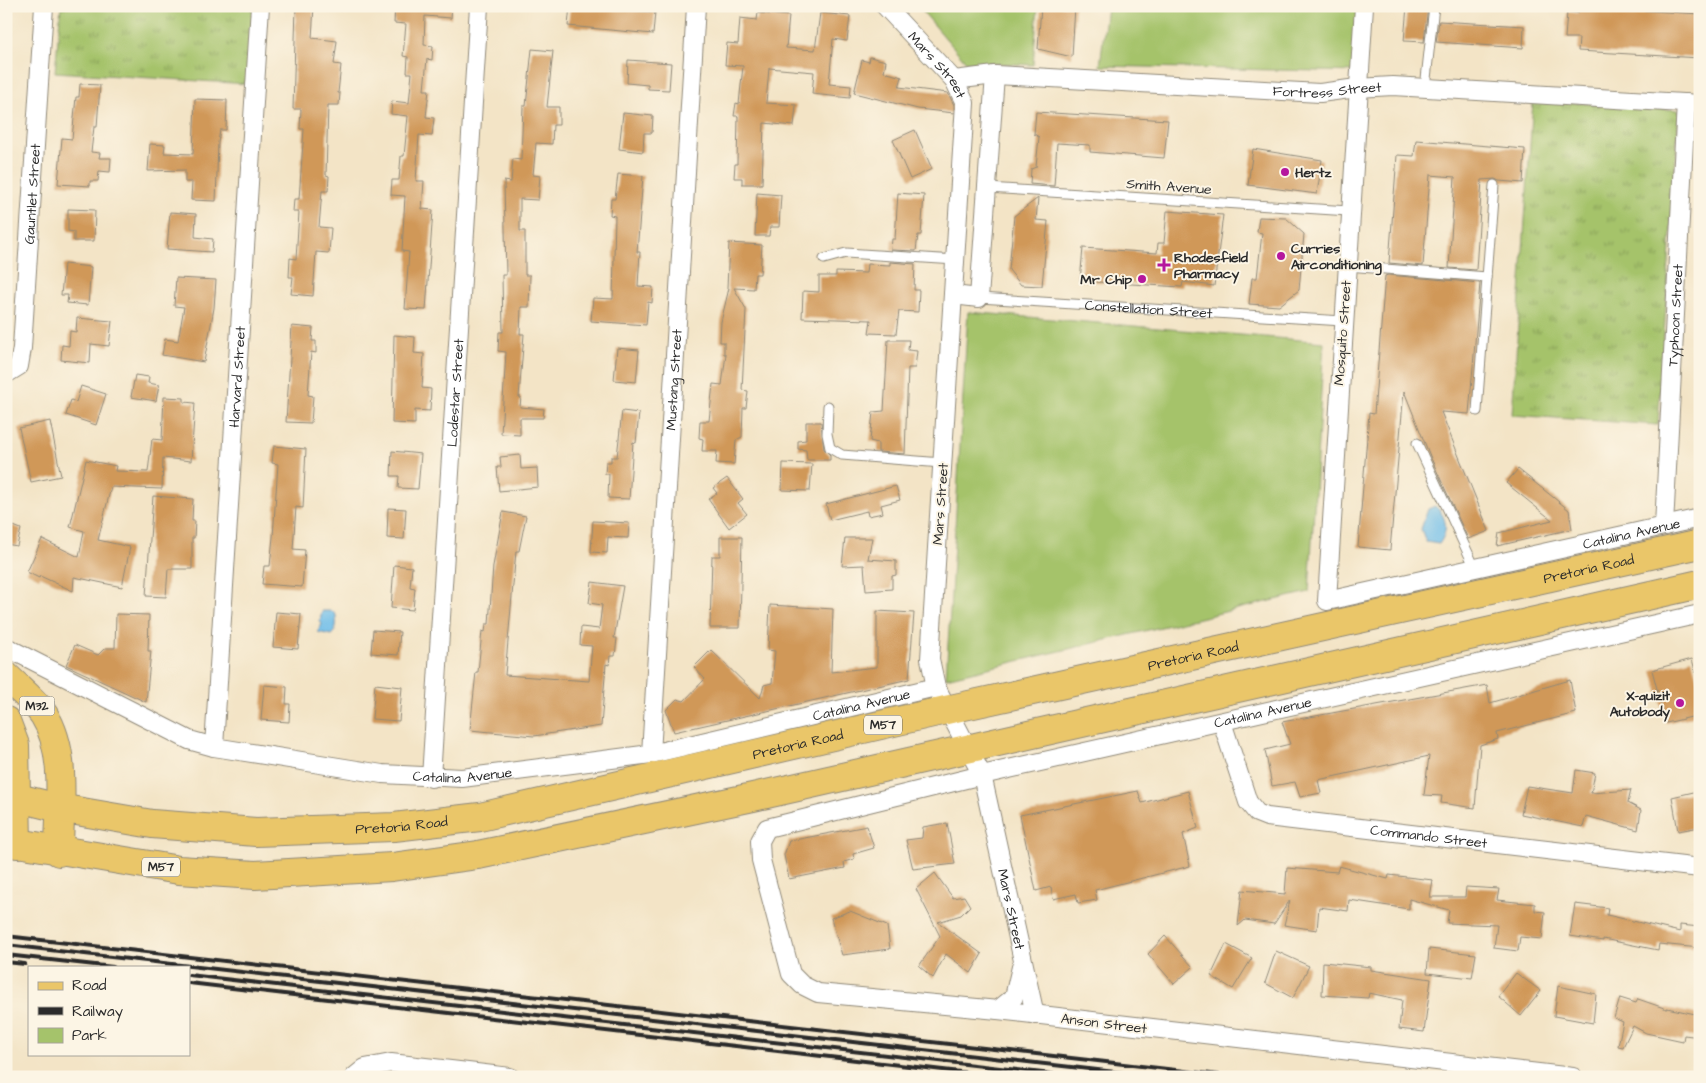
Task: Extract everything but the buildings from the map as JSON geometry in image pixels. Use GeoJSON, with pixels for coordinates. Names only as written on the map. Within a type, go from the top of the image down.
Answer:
{"type":"FeatureCollection","features":[{"type":"Feature","properties":{"kind":"main road","name":"Pretoria Road"},"geometry":{"type":"LineString","coordinates":[[12,796],[59,808],[152,824],[256,832],[394,827],[480,817],[941,699],[1700,544]]}},
{"type":"Feature","properties":{"kind":"main road","name":"M57"},"geometry":{"type":"LineString","coordinates":[[12,842],[59,852],[179,870],[255,874],[392,867],[478,855],[591,832],[1700,584]]}},
{"type":"Feature","properties":{"kind":"main road","name":"M32"},"geometry":{"type":"LineString","coordinates":[[6,676],[35,704],[45,717],[56,744],[59,852]]}},
{"type":"Feature","properties":{"kind":"main road"},"geometry":{"type":"LineString","coordinates":[[9,744],[12,842]]}},
{"type":"Feature","properties":{"kind":"street","name":"Gauntlet Street"},"geometry":{"type":"LineString","coordinates":[[6,374],[18,366],[22,348],[44,6]]}},
{"type":"Feature","properties":{"kind":"street","name":"Harvard Street"},"geometry":{"type":"LineString","coordinates":[[214,747],[260,6]]}},
{"type":"Feature","properties":{"kind":"street","name":"Lodestar Street"},"geometry":{"type":"LineString","coordinates":[[431,778],[479,6]]}},
{"type":"Feature","properties":{"kind":"street","name":"Mustang Street"},"geometry":{"type":"LineString","coordinates":[[651,754],[696,6]]}},
{"type":"Feature","properties":{"kind":"street","name":"Mars Street"},"geometry":{"type":"LineString","coordinates":[[885,6],[954,80],[962,92],[966,113],[930,659],[941,699],[982,775],[1035,1015]]}},
{"type":"Feature","properties":{"kind":"street","name":"Mosquito Street"},"geometry":{"type":"LineString","coordinates":[[1327,601],[1357,88],[1364,6]]}},
{"type":"Feature","properties":{"kind":"street","name":"Fortress Street"},"geometry":{"type":"LineString","coordinates":[[954,80],[995,75],[1320,93],[1357,88],[1425,88],[1693,104]]}},
{"type":"Feature","properties":{"kind":"street"},"geometry":{"type":"LineString","coordinates":[[979,298],[995,75]]}},
{"type":"Feature","properties":{"kind":"street","name":"Typhoon Street"},"geometry":{"type":"LineString","coordinates":[[1664,526],[1693,104]]}},
{"type":"Feature","properties":{"kind":"street","name":"Constellation Street"},"geometry":{"type":"LineString","coordinates":[[953,295],[979,298]]}},
{"type":"Feature","properties":{"kind":"street","name":"Catalina Avenue"},"geometry":{"type":"LineString","coordinates":[[1327,601],[1700,518]]}},
{"type":"Feature","properties":{"kind":"street","name":"Catalina Avenue"},"geometry":{"type":"LineString","coordinates":[[767,828],[982,775],[1700,614]]}},
{"type":"Feature","properties":{"kind":"street","name":"Catalina Avenue"},"geometry":{"type":"LineString","coordinates":[[6,647],[189,740],[214,747],[382,774],[431,778],[489,776],[651,754],[941,699]]}},
{"type":"Feature","properties":{"kind":"street","name":"Commando Street"},"geometry":{"type":"LineString","coordinates":[[1222,722],[1248,802],[1257,813],[1267,817],[1700,868]]}},
{"type":"Feature","properties":{"kind":"street","name":"Anson Street"},"geometry":{"type":"LineString","coordinates":[[767,828],[760,841],[761,860],[791,974],[802,985],[818,992],[998,1010],[1573,1077]]}},
{"type":"Feature","properties":{"kind":"street"},"geometry":{"type":"LineString","coordinates":[[998,1010],[1014,997],[1023,959]]}},
{"type":"Feature","properties":{"kind":"street"},"geometry":{"type":"LineString","coordinates":[[359,1072],[391,1063],[510,1077]]}},
{"type":"Feature","properties":{"kind":"lane"},"geometry":{"type":"LineString","coordinates":[[1425,88],[1434,6]]}},
{"type":"Feature","properties":{"kind":"lane"},"geometry":{"type":"LineString","coordinates":[[1477,411],[1494,186]]}},
{"type":"Feature","properties":{"kind":"lane","name":"Smith Avenue"},"geometry":{"type":"LineString","coordinates":[[987,188],[1350,211]]}},
{"type":"Feature","properties":{"kind":"lane"},"geometry":{"type":"LineString","coordinates":[[824,259],[846,253],[956,260]]}},
{"type":"Feature","properties":{"kind":"lane"},"geometry":{"type":"LineString","coordinates":[[1346,266],[1487,276]]}},
{"type":"Feature","properties":{"kind":"lane","name":"Constellation Street"},"geometry":{"type":"LineString","coordinates":[[979,298],[1343,321]]}},
{"type":"Feature","properties":{"kind":"lane"},"geometry":{"type":"LineString","coordinates":[[828,406],[830,448],[842,455],[942,463]]}},
{"type":"Feature","properties":{"kind":"lane"},"geometry":{"type":"LineString","coordinates":[[1417,443],[1475,568]]}},
{"type":"Feature","properties":{"kind":"green space"},"geometry":{"type":"Polygon","coordinates":[[[61,6],[254,6],[248,84],[55,72],[61,6]]]}},
{"type":"Feature","properties":{"kind":"green space"},"geometry":{"type":"Polygon","coordinates":[[[918,6],[1038,6],[1033,65],[966,62],[918,6]]]}},
{"type":"Feature","properties":{"kind":"green space"},"geometry":{"type":"Polygon","coordinates":[[[1107,6],[1364,6],[1360,72],[1100,66],[1107,6]]]}},
{"type":"Feature","properties":{"kind":"green space"},"geometry":{"type":"Polygon","coordinates":[[[1533,100],[1679,110],[1658,425],[1512,415],[1533,100]]]}},
{"type":"Feature","properties":{"kind":"green space"},"geometry":{"type":"Polygon","coordinates":[[[968,312],[1324,342],[1309,592],[946,678],[968,312]]]}},
{"type":"Feature","properties":{"kind":"water"},"geometry":{"type":"Polygon","coordinates":[[[1435,506],[1442,514],[1445,524],[1444,534],[1439,544],[1426,542],[1421,529],[1428,509],[1435,506]]]}},
{"type":"Feature","properties":{"kind":"water"},"geometry":{"type":"Polygon","coordinates":[[[322,611],[332,611],[336,615],[336,629],[331,635],[318,632],[322,624],[320,621],[322,611]]]}},
{"type":"Feature","properties":{"kind":"railway"},"geometry":{"type":"LineString","coordinates":[[6,936],[1237,1077]]}},
{"type":"Feature","properties":{"kind":"railway"},"geometry":{"type":"LineString","coordinates":[[6,945],[189,966]]}},
{"type":"Feature","properties":{"kind":"railway"},"geometry":{"type":"LineString","coordinates":[[6,955],[104,966]]}},
{"type":"Feature","properties":{"kind":"railway"},"geometry":{"type":"LineString","coordinates":[[6,962],[25,964]]}},
{"type":"Feature","properties":{"kind":"railway"},"geometry":{"type":"LineString","coordinates":[[190,966],[1159,1077]]}},
{"type":"Feature","properties":{"kind":"railway"},"geometry":{"type":"LineString","coordinates":[[190,975],[1078,1077]]}},
{"type":"Feature","properties":{"kind":"railway"},"geometry":{"type":"LineString","coordinates":[[190,983],[1004,1077]]}},
{"type":"Feature","properties":{"kind":"place","name":"Hertz"},"geometry":{"type":"Point","coordinates":[1285,172]}},
{"type":"Feature","properties":{"kind":"place","name":"Curries Airconditioning"},"geometry":{"type":"Point","coordinates":[1281,256]}},
{"type":"Feature","properties":{"kind":"place","name":"Rhodesfield Pharmacy"},"geometry":{"type":"Point","coordinates":[1164,265]}},
{"type":"Feature","properties":{"kind":"place","name":"Mr Chip"},"geometry":{"type":"Point","coordinates":[1142,279]}},
{"type":"Feature","properties":{"kind":"place","name":"X-quizit Autobody"},"geometry":{"type":"Point","coordinates":[1680,703]}}]}
